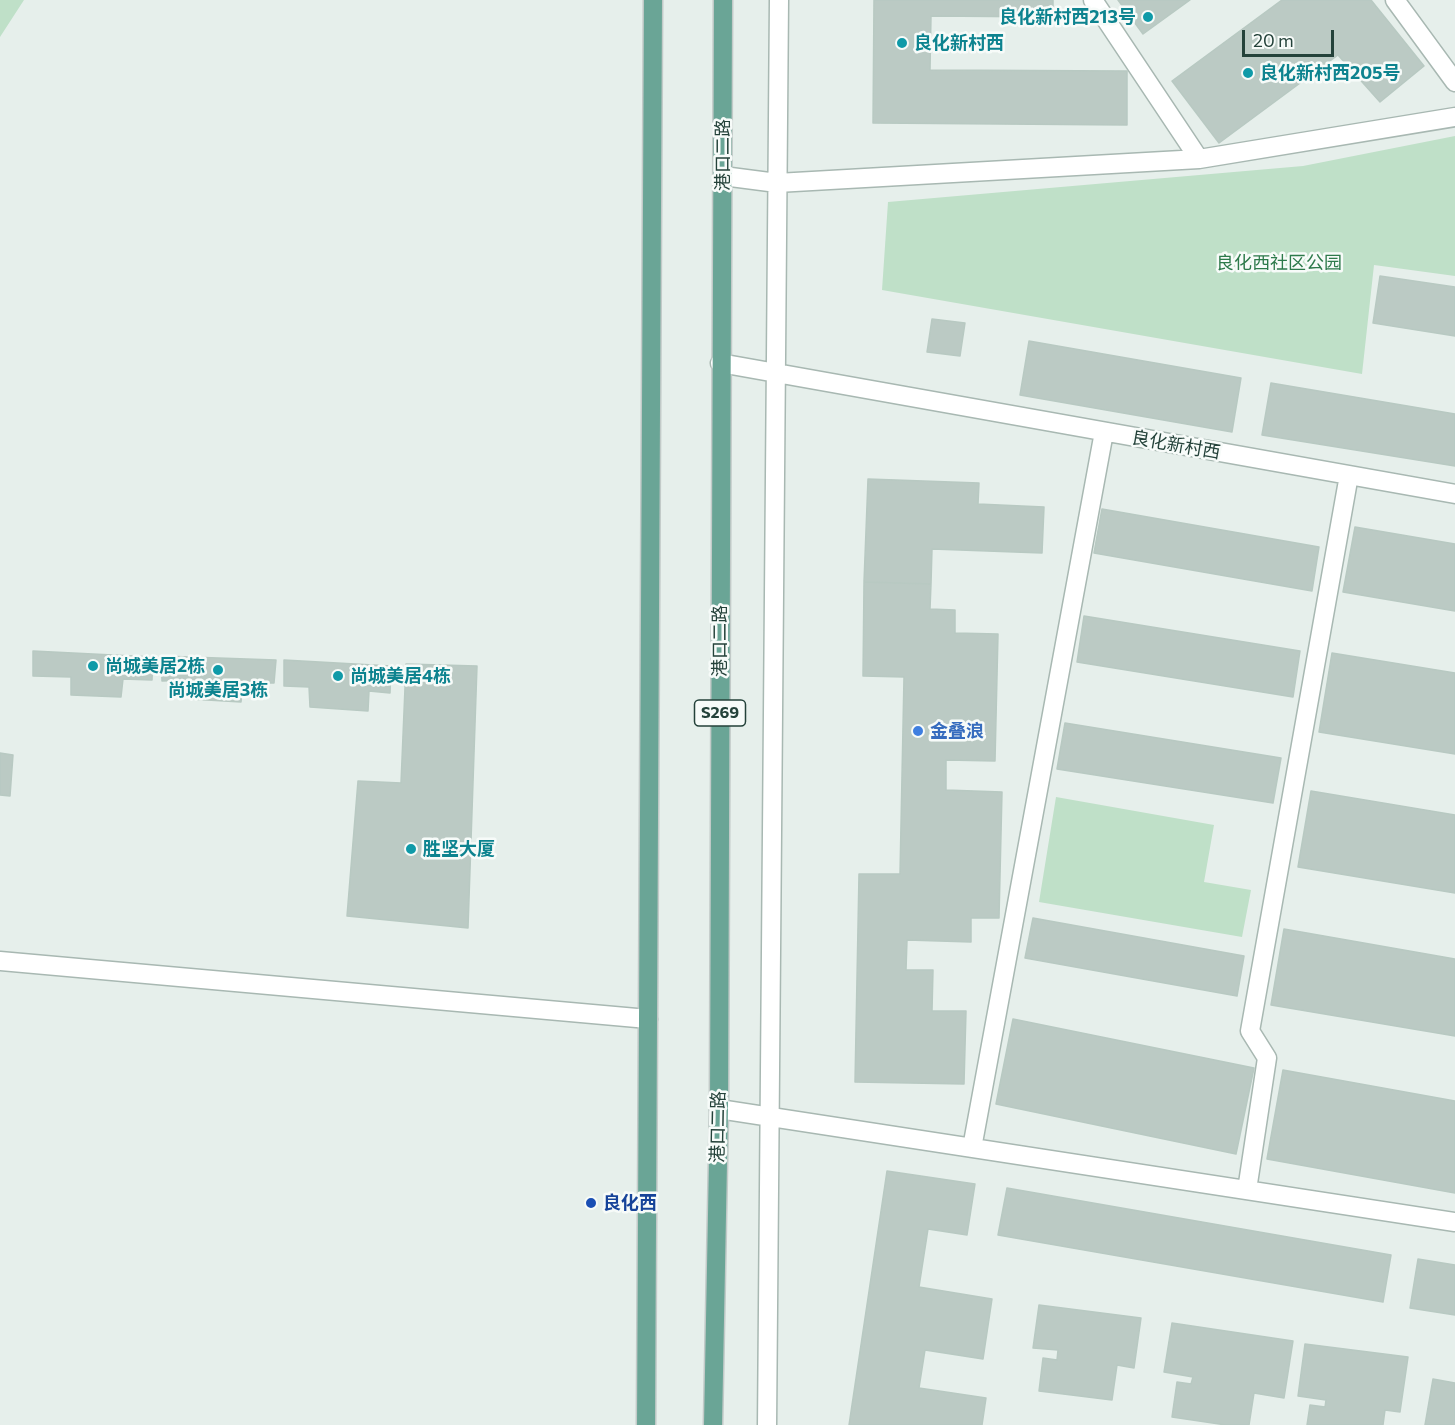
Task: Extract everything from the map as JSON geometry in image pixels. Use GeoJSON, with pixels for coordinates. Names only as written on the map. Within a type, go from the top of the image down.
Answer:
{"type":"FeatureCollection","features":[{"type":"Feature","properties":{"kind":"main road"},"geometry":{"type":"LineString","coordinates":[[646,1425],[653,0]]}},
{"type":"Feature","properties":{"kind":"main road","name":"港口二路"},"geometry":{"type":"LineString","coordinates":[[713,1425],[719,1109],[723,0]]}},
{"type":"Feature","properties":{"kind":"street"},"geometry":{"type":"LineString","coordinates":[[767,1425],[774,373],[779,0]]}},
{"type":"Feature","properties":{"kind":"street"},"geometry":{"type":"LineString","coordinates":[[1093,0],[1198,159]]}},
{"type":"Feature","properties":{"kind":"street"},"geometry":{"type":"LineString","coordinates":[[1395,0],[1455,82]]}},
{"type":"Feature","properties":{"kind":"street"},"geometry":{"type":"LineString","coordinates":[[723,176],[777,183],[1198,159],[1455,117]]}},
{"type":"Feature","properties":{"kind":"street","name":"良化新村西"},"geometry":{"type":"LineString","coordinates":[[720,363],[1455,494]]}},
{"type":"Feature","properties":{"kind":"street"},"geometry":{"type":"LineString","coordinates":[[972,1148],[1104,432]]}},
{"type":"Feature","properties":{"kind":"street"},"geometry":{"type":"LineString","coordinates":[[1247,1190],[1267,1058],[1250,1031],[1349,475]]}},
{"type":"Feature","properties":{"kind":"street"},"geometry":{"type":"LineString","coordinates":[[0,961],[648,1019]]}},
{"type":"Feature","properties":{"kind":"street"},"geometry":{"type":"LineString","coordinates":[[719,1109],[1455,1222]]}},
{"type":"Feature","properties":{"kind":"green space"},"geometry":{"type":"Polygon","coordinates":[[[0,0],[24,0],[0,37],[0,0]]]}},
{"type":"Feature","properties":{"kind":"green space","name":"良化西社区公园"},"geometry":{"type":"Polygon","coordinates":[[[1455,136],[1455,276],[1374,265],[1362,374],[882,290],[888,202],[1303,166],[1455,136]]]}},
{"type":"Feature","properties":{"kind":"green space"},"geometry":{"type":"Polygon","coordinates":[[[1056,797],[1214,825],[1204,882],[1251,890],[1242,937],[1039,902],[1056,797]]]}},
{"type":"Feature","properties":{"kind":"building","name":"良化新村西"},"geometry":{"type":"Polygon","coordinates":[[[874,0],[1053,0],[1053,17],[931,16],[930,70],[1127,71],[1127,125],[873,123],[874,0]]]}},
{"type":"Feature","properties":{"kind":"building","name":"良化新村西213号"},"geometry":{"type":"Polygon","coordinates":[[[1118,0],[1190,0],[1143,34],[1118,0]]]}},
{"type":"Feature","properties":{"kind":"building","name":"良化新村西205号"},"geometry":{"type":"Polygon","coordinates":[[[1282,0],[1371,0],[1424,66],[1380,102],[1338,55],[1219,143],[1172,81],[1282,0]]]}},
{"type":"Feature","properties":{"kind":"building"},"geometry":{"type":"Polygon","coordinates":[[[1380,276],[1455,287],[1455,336],[1373,323],[1380,276]]]}},
{"type":"Feature","properties":{"kind":"building"},"geometry":{"type":"Polygon","coordinates":[[[932,319],[965,323],[960,356],[927,352],[932,319]]]}},
{"type":"Feature","properties":{"kind":"building"},"geometry":{"type":"Polygon","coordinates":[[[1029,341],[1241,378],[1232,432],[1020,395],[1029,341]]]}},
{"type":"Feature","properties":{"kind":"building"},"geometry":{"type":"Polygon","coordinates":[[[1271,383],[1455,414],[1455,466],[1262,435],[1271,383]]]}},
{"type":"Feature","properties":{"kind":"building"},"geometry":{"type":"Polygon","coordinates":[[[868,479],[979,483],[978,504],[1044,507],[1042,553],[932,549],[931,584],[864,582],[868,479]]]}},
{"type":"Feature","properties":{"kind":"building"},"geometry":{"type":"Polygon","coordinates":[[[1102,509],[1319,547],[1312,591],[1094,553],[1102,509]]]}},
{"type":"Feature","properties":{"kind":"building"},"geometry":{"type":"Polygon","coordinates":[[[1355,527],[1455,544],[1455,611],[1343,592],[1355,527]]]}},
{"type":"Feature","properties":{"kind":"building"},"geometry":{"type":"Polygon","coordinates":[[[864,582],[931,584],[930,609],[955,610],[955,633],[998,634],[995,761],[946,760],[946,790],[1002,792],[999,918],[971,918],[971,942],[907,940],[906,970],[933,970],[932,1011],[966,1011],[964,1084],[855,1082],[859,874],[900,874],[904,677],[863,676],[864,582]]]}},
{"type":"Feature","properties":{"kind":"building"},"geometry":{"type":"Polygon","coordinates":[[[1084,616],[1300,651],[1293,697],[1077,662],[1084,616]]]}},
{"type":"Feature","properties":{"kind":"building","name":"尚城美居2栋"},"geometry":{"type":"Polygon","coordinates":[[[33,651],[153,657],[152,680],[123,679],[121,697],[71,695],[71,677],[33,676],[33,651]]]}},
{"type":"Feature","properties":{"kind":"building"},"geometry":{"type":"Polygon","coordinates":[[[1332,653],[1455,673],[1455,754],[1319,732],[1332,653]]]}},
{"type":"Feature","properties":{"kind":"building","name":"尚城美居3栋"},"geometry":{"type":"Polygon","coordinates":[[[161,656],[276,660],[274,683],[243,683],[241,702],[190,699],[190,680],[162,681],[161,656]]]}},
{"type":"Feature","properties":{"kind":"building","name":"尚城美居4栋"},"geometry":{"type":"Polygon","coordinates":[[[284,660],[391,666],[390,693],[369,691],[368,711],[310,707],[309,687],[284,686],[284,660]]]}},
{"type":"Feature","properties":{"kind":"building","name":"胜坚大厦"},"geometry":{"type":"Polygon","coordinates":[[[406,664],[477,666],[468,928],[347,916],[358,781],[401,783],[406,664]]]}},
{"type":"Feature","properties":{"kind":"building"},"geometry":{"type":"Polygon","coordinates":[[[1065,723],[1281,758],[1273,803],[1057,769],[1065,723]]]}},
{"type":"Feature","properties":{"kind":"building"},"geometry":{"type":"Polygon","coordinates":[[[0,753],[13,755],[10,796],[0,795],[0,753]]]}},
{"type":"Feature","properties":{"kind":"building"},"geometry":{"type":"Polygon","coordinates":[[[1311,791],[1455,815],[1455,893],[1298,867],[1311,791]]]}},
{"type":"Feature","properties":{"kind":"building"},"geometry":{"type":"Polygon","coordinates":[[[1033,918],[1244,956],[1237,996],[1025,958],[1033,918]]]}},
{"type":"Feature","properties":{"kind":"building"},"geometry":{"type":"Polygon","coordinates":[[[1284,929],[1455,959],[1455,1036],[1271,1005],[1284,929]]]}},
{"type":"Feature","properties":{"kind":"building"},"geometry":{"type":"Polygon","coordinates":[[[1013,1019],[1254,1068],[1236,1154],[996,1104],[1013,1019]]]}},
{"type":"Feature","properties":{"kind":"building"},"geometry":{"type":"Polygon","coordinates":[[[1283,1070],[1455,1101],[1455,1193],[1267,1159],[1283,1070]]]}},
{"type":"Feature","properties":{"kind":"building"},"geometry":{"type":"Polygon","coordinates":[[[887,1171],[975,1184],[967,1235],[928,1229],[919,1287],[992,1299],[983,1359],[925,1350],[919,1388],[986,1398],[982,1425],[849,1425],[887,1171]]]}},
{"type":"Feature","properties":{"kind":"building"},"geometry":{"type":"Polygon","coordinates":[[[1007,1188],[1391,1255],[1383,1302],[998,1235],[1007,1188]]]}},
{"type":"Feature","properties":{"kind":"building"},"geometry":{"type":"Polygon","coordinates":[[[1418,1259],[1455,1265],[1455,1315],[1410,1308],[1418,1259]]]}},
{"type":"Feature","properties":{"kind":"building"},"geometry":{"type":"Polygon","coordinates":[[[1039,1305],[1141,1318],[1134,1368],[1117,1365],[1112,1400],[1039,1391],[1043,1358],[1057,1360],[1058,1350],[1033,1348],[1039,1305]]]}},
{"type":"Feature","properties":{"kind":"building"},"geometry":{"type":"Polygon","coordinates":[[[1172,1323],[1293,1341],[1284,1398],[1254,1393],[1249,1425],[1226,1425],[1172,1417],[1177,1382],[1191,1384],[1193,1377],[1164,1372],[1172,1323]]]}},
{"type":"Feature","properties":{"kind":"building"},"geometry":{"type":"Polygon","coordinates":[[[1305,1344],[1408,1357],[1400,1412],[1385,1410],[1383,1425],[1307,1425],[1310,1405],[1325,1407],[1326,1400],[1298,1396],[1305,1344]]]}},
{"type":"Feature","properties":{"kind":"building"},"geometry":{"type":"Polygon","coordinates":[[[1433,1379],[1455,1383],[1455,1425],[1425,1425],[1433,1379]]]}},
{"type":"Feature","properties":{"kind":"place","name":"良化新村西213号"},"geometry":{"type":"Point","coordinates":[1148,17]}},
{"type":"Feature","properties":{"kind":"place","name":"良化新村西"},"geometry":{"type":"Point","coordinates":[902,43]}},
{"type":"Feature","properties":{"kind":"place","name":"良化新村西205号"},"geometry":{"type":"Point","coordinates":[1248,73]}},
{"type":"Feature","properties":{"kind":"place","name":"尚城美居2栋"},"geometry":{"type":"Point","coordinates":[93,666]}},
{"type":"Feature","properties":{"kind":"place","name":"尚城美居3栋"},"geometry":{"type":"Point","coordinates":[218,670]}},
{"type":"Feature","properties":{"kind":"place","name":"尚城美居4栋"},"geometry":{"type":"Point","coordinates":[338,676]}},
{"type":"Feature","properties":{"kind":"place","name":"金叠浪"},"geometry":{"type":"Point","coordinates":[918,731]}},
{"type":"Feature","properties":{"kind":"place","name":"胜坚大厦"},"geometry":{"type":"Point","coordinates":[411,849]}},
{"type":"Feature","properties":{"kind":"place","name":"良化西"},"geometry":{"type":"Point","coordinates":[591,1203]}}]}
